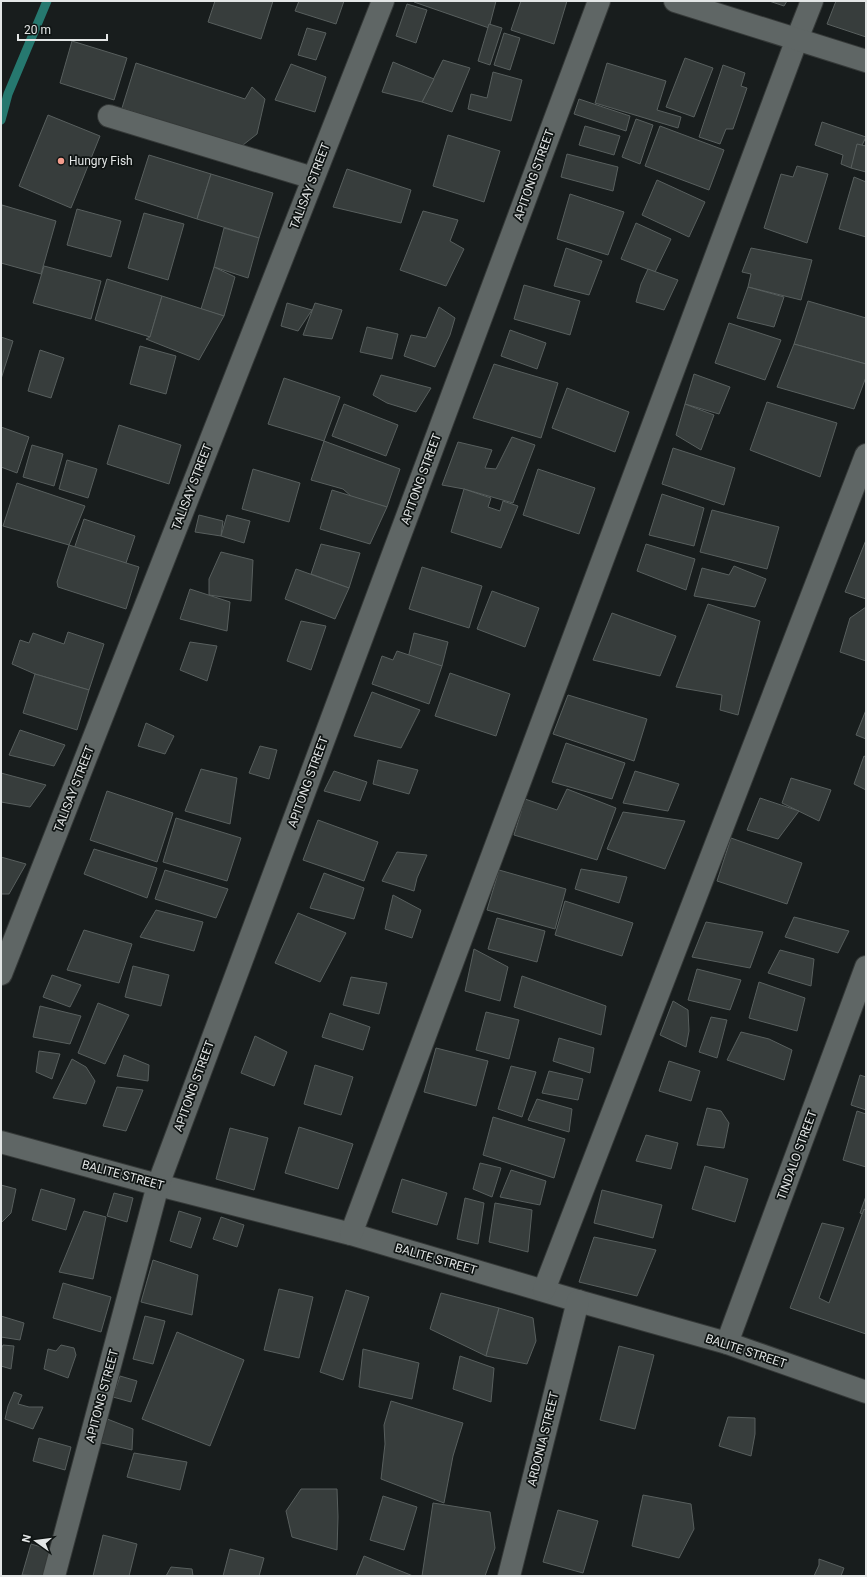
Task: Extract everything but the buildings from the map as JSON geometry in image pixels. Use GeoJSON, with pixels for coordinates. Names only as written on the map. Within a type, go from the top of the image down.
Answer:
{"type":"FeatureCollection","features":[{"type":"Feature","properties":{"kind":"street","name":"TALISAY STREET"},"geometry":{"type":"LineString","coordinates":[[1,974],[383,1]]}},
{"type":"Feature","properties":{"kind":"street","name":"APITONG STREET"},"geometry":{"type":"LineString","coordinates":[[54,1576],[158,1185],[599,1]]}},
{"type":"Feature","properties":{"kind":"street"},"geometry":{"type":"LineString","coordinates":[[675,1],[866,61]]}},
{"type":"Feature","properties":{"kind":"street"},"geometry":{"type":"LineString","coordinates":[[351,1234],[796,39],[812,1]]}},
{"type":"Feature","properties":{"kind":"street"},"geometry":{"type":"LineString","coordinates":[[109,116],[313,178]]}},
{"type":"Feature","properties":{"kind":"street"},"geometry":{"type":"LineString","coordinates":[[544,1290],[866,455]]}},
{"type":"Feature","properties":{"kind":"street","name":"TINDALO STREET"},"geometry":{"type":"LineString","coordinates":[[728,1344],[866,967]]}},
{"type":"Feature","properties":{"kind":"street","name":"BALITE STREET"},"geometry":{"type":"LineString","coordinates":[[1,1142],[158,1185],[351,1234],[728,1344],[866,1392]]}},
{"type":"Feature","properties":{"kind":"street","name":"ARDONIA STREET"},"geometry":{"type":"LineString","coordinates":[[509,1576],[578,1301]]}},
{"type":"Feature","properties":{"kind":"waterway"},"geometry":{"type":"LineString","coordinates":[[1,120],[8,94],[47,1]]}},
{"type":"Feature","properties":{"kind":"place","name":"Hungry Fish"},"geometry":{"type":"Point","coordinates":[61,161]}}]}
